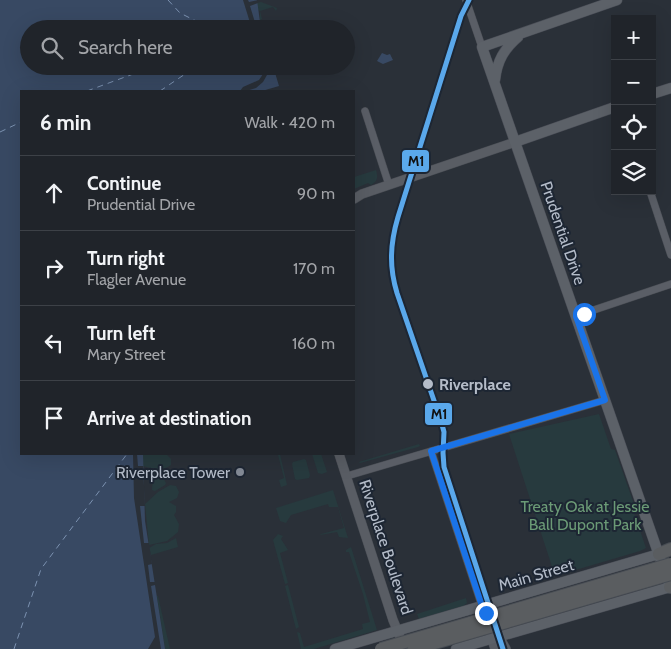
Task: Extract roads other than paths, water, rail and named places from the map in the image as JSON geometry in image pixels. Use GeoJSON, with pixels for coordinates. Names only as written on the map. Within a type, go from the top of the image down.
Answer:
{"type":"FeatureCollection","features":[{"type":"Feature","properties":{"kind":"highway"},"geometry":{"type":"LineString","coordinates":[[659,554],[671,549]]}},
{"type":"Feature","properties":{"kind":"highway"},"geometry":{"type":"LineString","coordinates":[[381,649],[671,564]]}},
{"type":"Feature","properties":{"kind":"highway"},"geometry":{"type":"LineString","coordinates":[[414,649],[671,584]]}},
{"type":"Feature","properties":{"kind":"main road"},"geometry":{"type":"LineString","coordinates":[[482,47],[617,0]]}},
{"type":"Feature","properties":{"kind":"main road"},"geometry":{"type":"LineString","coordinates":[[495,83],[496,69],[504,50],[525,32]]}},
{"type":"Feature","properties":{"kind":"main road","name":"Prudential Drive"},"geometry":{"type":"LineString","coordinates":[[482,47],[671,584]]}},
{"type":"Feature","properties":{"kind":"main road"},"geometry":{"type":"LineString","coordinates":[[656,93],[671,88]]}},
{"type":"Feature","properties":{"kind":"main road"},"geometry":{"type":"LineString","coordinates":[[355,199],[389,185],[611,108]]}},
{"type":"Feature","properties":{"kind":"main road","name":"Riverplace Boulevard"},"geometry":{"type":"LineString","coordinates":[[339,455],[404,649]]}},
{"type":"Feature","properties":{"kind":"main road","name":"Main Street"},"geometry":{"type":"LineString","coordinates":[[335,649],[659,554]]}},
{"type":"Feature","properties":{"kind":"main road"},"geometry":{"type":"LineString","coordinates":[[629,564],[641,567],[648,576],[648,586],[638,596]]}},
{"type":"Feature","properties":{"kind":"main road"},"geometry":{"type":"LineString","coordinates":[[568,582],[578,614]]}},
{"type":"Feature","properties":{"kind":"main road"},"geometry":{"type":"LineString","coordinates":[[456,649],[638,596],[671,584]]}},
{"type":"Feature","properties":{"kind":"main road"},"geometry":{"type":"LineString","coordinates":[[482,606],[496,637],[506,649]]}},
{"type":"Feature","properties":{"kind":"main road"},"geometry":{"type":"LineString","coordinates":[[495,649],[496,637]]}},
{"type":"Feature","properties":{"kind":"street","name":"Prudential Drive"},"geometry":{"type":"LineString","coordinates":[[466,0],[482,47]]}},
{"type":"Feature","properties":{"kind":"street"},"geometry":{"type":"LineString","coordinates":[[365,111],[389,185]]}},
{"type":"Feature","properties":{"kind":"street"},"geometry":{"type":"LineString","coordinates":[[651,195],[671,255]]}},
{"type":"Feature","properties":{"kind":"street"},"geometry":{"type":"LineString","coordinates":[[576,316],[671,284]]}},
{"type":"Feature","properties":{"kind":"street"},"geometry":{"type":"LineString","coordinates":[[347,476],[605,400]]}},
{"type":"Feature","properties":{"kind":"street"},"geometry":{"type":"LineString","coordinates":[[431,451],[482,606]]}},
{"type":"Feature","properties":{"kind":"water"},"geometry":{"type":"Polygon","coordinates":[[[0,0],[257,0],[260,20],[20,20],[20,75],[276,75],[279,86],[265,90],[20,90],[20,455],[143,455],[145,521],[165,649],[0,649],[0,0]]]}},
{"type":"Feature","properties":{"kind":"water"},"geometry":{"type":"Polygon","coordinates":[[[382,53],[390,54],[393,60],[383,64],[377,61],[382,53]]]}},
{"type":"Feature","properties":{"kind":"place","name":"Riverplace"},"geometry":{"type":"Point","coordinates":[428,384]}},
{"type":"Feature","properties":{"kind":"place","name":"Riverplace Tower"},"geometry":{"type":"Point","coordinates":[240,472]}},
{"type":"Feature","properties":{"kind":"park label","name":"Treaty Oak at Jessie Ball Dupont Park"},"geometry":{"type":"Point","coordinates":[585,515]}}]}
